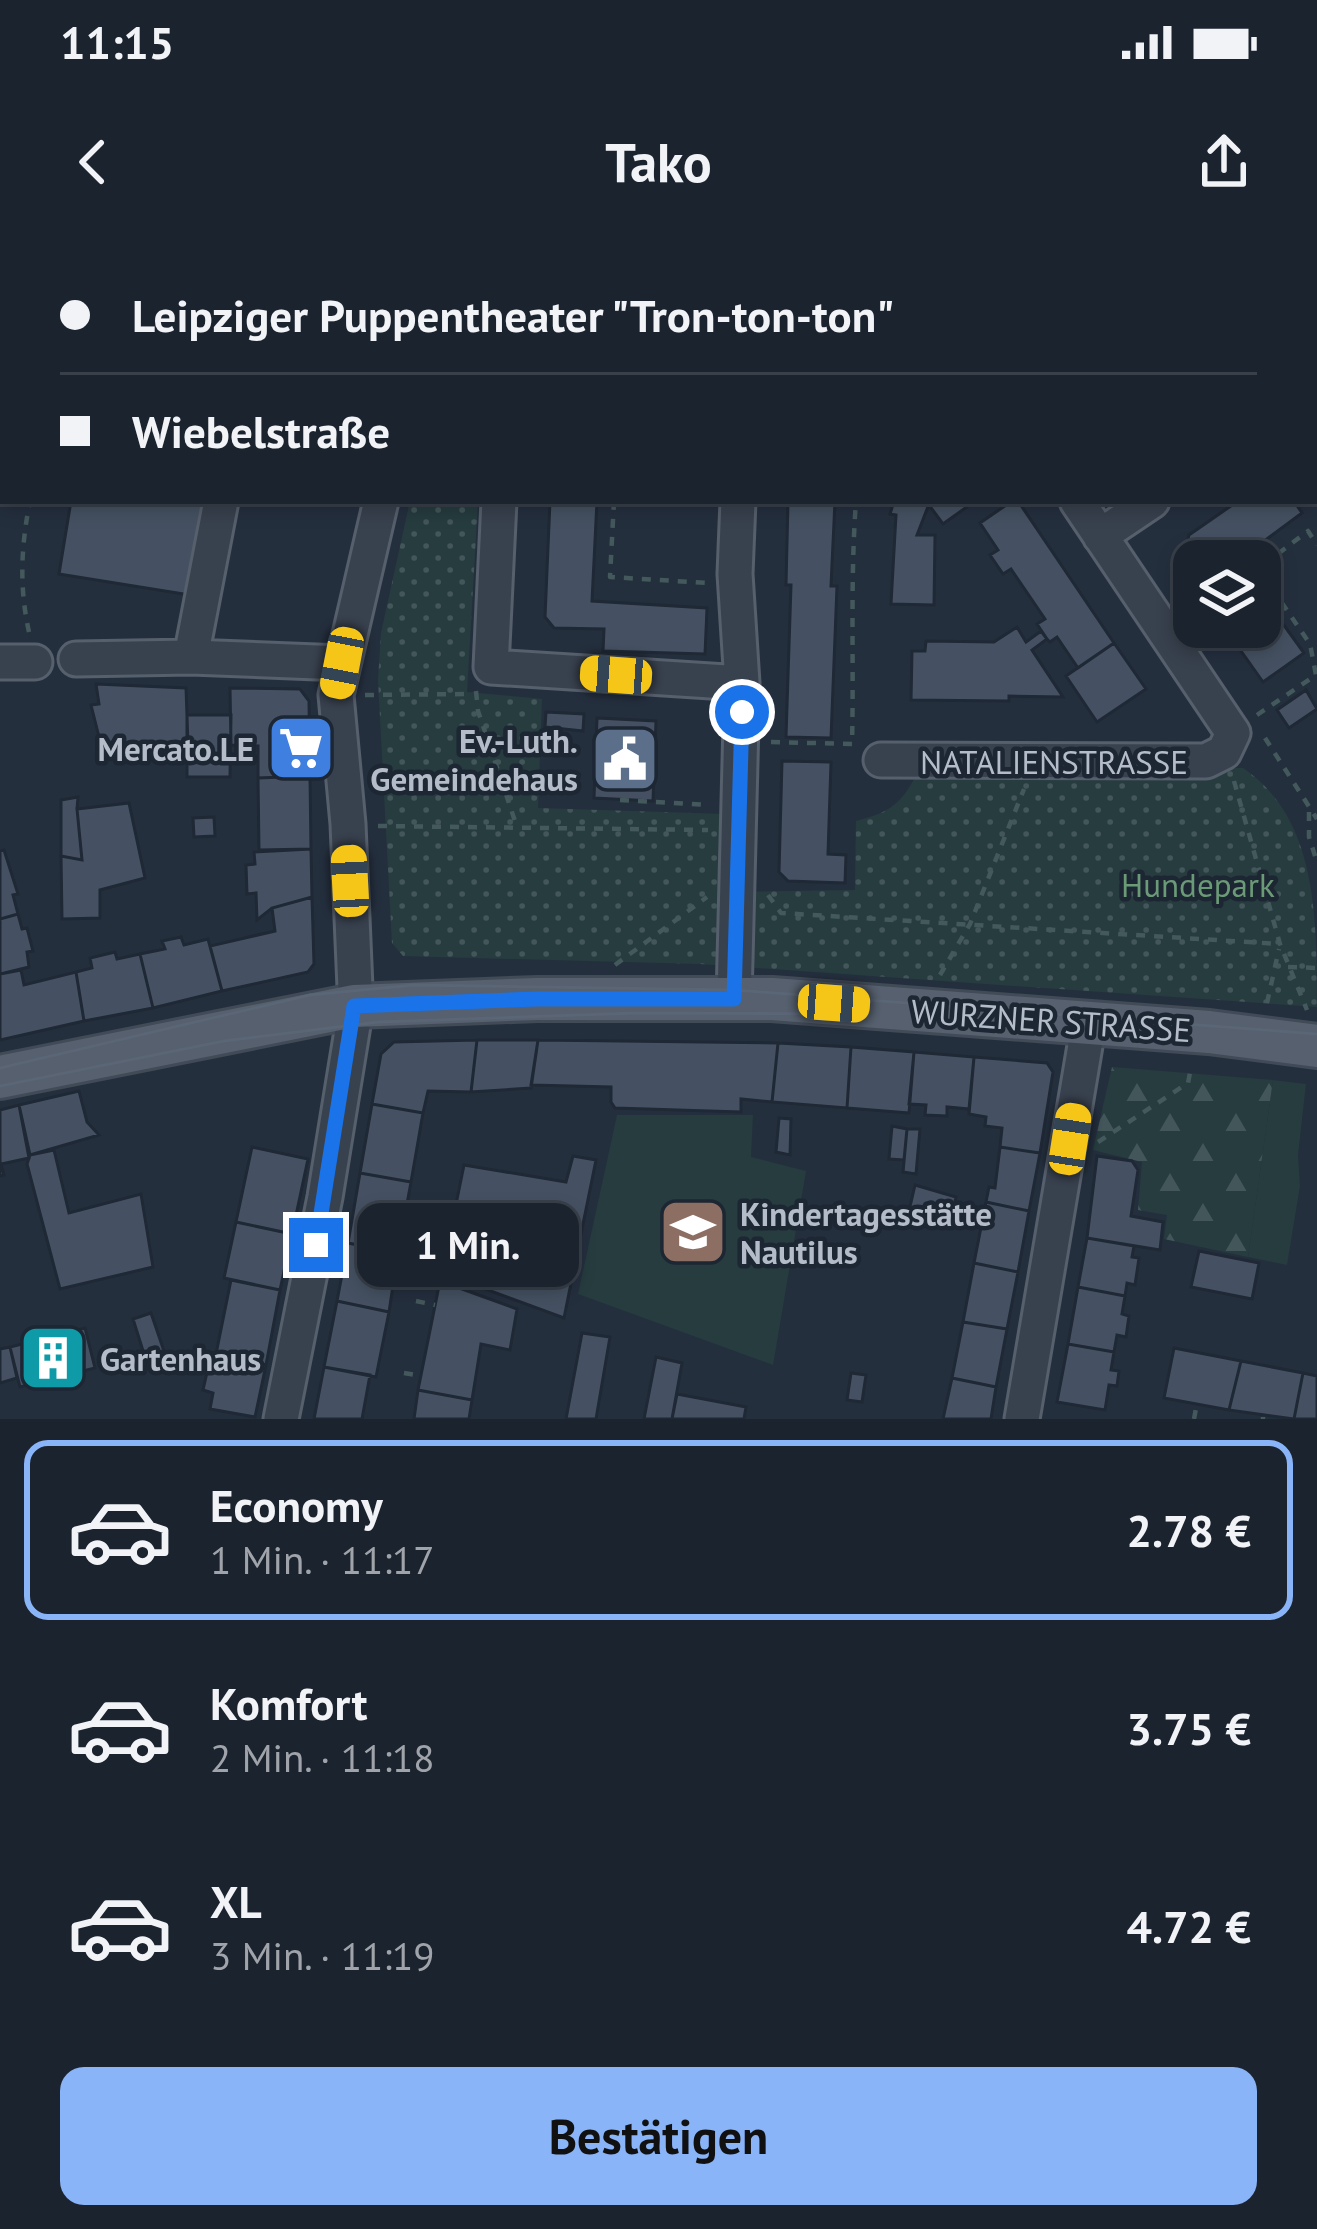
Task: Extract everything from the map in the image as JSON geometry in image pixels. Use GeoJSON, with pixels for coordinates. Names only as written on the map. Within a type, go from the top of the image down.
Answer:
{"type":"FeatureCollection","features":[{"type":"Feature","properties":{"kind":"main road","name":"WURZNER STRASSE"},"geometry":{"type":"LineString","coordinates":[[0,1077],[354,1006],[537,999],[734,999],[1089,1022],[1312,1029]]}},
{"type":"Feature","properties":{"kind":"street"},"geometry":{"type":"LineString","coordinates":[[191,657],[220,504]]}},
{"type":"Feature","properties":{"kind":"street"},"geometry":{"type":"LineString","coordinates":[[281,1419],[325,1196],[354,1006],[339,679],[381,504]]}},
{"type":"Feature","properties":{"kind":"street"},"geometry":{"type":"LineString","coordinates":[[499,504],[482,681],[742,683]]}},
{"type":"Feature","properties":{"kind":"street"},"geometry":{"type":"LineString","coordinates":[[734,999],[742,683],[735,584],[738,504]]}},
{"type":"Feature","properties":{"kind":"street"},"geometry":{"type":"LineString","coordinates":[[1079,504],[1236,734]]}},
{"type":"Feature","properties":{"kind":"street"},"geometry":{"type":"LineString","coordinates":[[1100,536],[1148,504]]}},
{"type":"Feature","properties":{"kind":"street"},"geometry":{"type":"LineString","coordinates":[[76,659],[191,657],[339,679]]}},
{"type":"Feature","properties":{"kind":"street"},"geometry":{"type":"LineString","coordinates":[[0,662],[35,662]]}},
{"type":"Feature","properties":{"kind":"street","name":"NATALIENSTRASSE"},"geometry":{"type":"LineString","coordinates":[[881,760],[1206,761],[1236,734]]}},
{"type":"Feature","properties":{"kind":"street"},"geometry":{"type":"LineString","coordinates":[[1026,1418],[1089,1022]]}},
{"type":"Feature","properties":{"kind":"path"},"geometry":{"type":"LineString","coordinates":[[29,504],[22,543],[22,600],[35,662]]}},
{"type":"Feature","properties":{"kind":"path"},"geometry":{"type":"LineString","coordinates":[[614,504],[610,577],[735,584]]}},
{"type":"Feature","properties":{"kind":"path"},"geometry":{"type":"LineString","coordinates":[[741,741],[852,744],[856,611],[851,564],[856,504]]}},
{"type":"Feature","properties":{"kind":"path"},"geometry":{"type":"LineString","coordinates":[[1236,734],[1317,675],[1310,644],[1262,574],[1262,566],[1308,531],[1317,545]]}},
{"type":"Feature","properties":{"kind":"path"},"geometry":{"type":"LineString","coordinates":[[339,679],[482,681],[517,827]]}},
{"type":"Feature","properties":{"kind":"path"},"geometry":{"type":"LineString","coordinates":[[1236,734],[1317,819]]}},
{"type":"Feature","properties":{"kind":"path"},"geometry":{"type":"LineString","coordinates":[[1236,734],[1280,944],[1312,1029]]}},
{"type":"Feature","properties":{"kind":"path"},"geometry":{"type":"LineString","coordinates":[[936,983],[970,924],[1035,761]]}},
{"type":"Feature","properties":{"kind":"path"},"geometry":{"type":"LineString","coordinates":[[620,800],[737,818]]}},
{"type":"Feature","properties":{"kind":"path"},"geometry":{"type":"LineString","coordinates":[[1309,812],[1309,836],[1317,862]]}},
{"type":"Feature","properties":{"kind":"path"},"geometry":{"type":"LineString","coordinates":[[348,824],[517,827],[737,818]]}},
{"type":"Feature","properties":{"kind":"path"},"geometry":{"type":"LineString","coordinates":[[610,968],[717,890]]}},
{"type":"Feature","properties":{"kind":"path"},"geometry":{"type":"LineString","coordinates":[[766,891],[781,913],[1280,944]]}},
{"type":"Feature","properties":{"kind":"path"},"geometry":{"type":"LineString","coordinates":[[1265,1009],[1280,944]]}},
{"type":"Feature","properties":{"kind":"path"},"geometry":{"type":"LineString","coordinates":[[1288,967],[1317,968]]}},
{"type":"Feature","properties":{"kind":"path"},"geometry":{"type":"LineString","coordinates":[[1098,1142],[1187,1083],[1191,1069]]}},
{"type":"Feature","properties":{"kind":"path"},"geometry":{"type":"LineString","coordinates":[[416,1301],[435,1305]]}},
{"type":"Feature","properties":{"kind":"path"},"geometry":{"type":"LineString","coordinates":[[404,1373],[421,1376]]}},
{"type":"Feature","properties":{"kind":"path"},"geometry":{"type":"LineString","coordinates":[[1194,1419],[1197,1403]]}},
{"type":"Feature","properties":{"kind":"green space","name":"Hundepark"},"geometry":{"type":"Polygon","coordinates":[[[409,504],[478,504],[467,692],[542,699],[538,808],[724,814],[724,892],[855,890],[856,821],[895,804],[919,770],[1243,768],[1286,814],[1299,842],[1313,905],[1317,1007],[700,964],[403,956],[392,943],[378,680],[381,633],[409,504]]]}},
{"type":"Feature","properties":{"kind":"green space"},"geometry":{"type":"Polygon","coordinates":[[[1112,1067],[1273,1080],[1248,1257],[1164,1239],[1167,1215],[1138,1210],[1142,1162],[1093,1150],[1112,1067]]]}},
{"type":"Feature","properties":{"kind":"green space"},"geometry":{"type":"Polygon","coordinates":[[[1273,1080],[1306,1084],[1298,1155],[1300,1186],[1287,1265],[1248,1257],[1273,1080]]]}},
{"type":"Feature","properties":{"kind":"green space","name":"Kindertagesstätte Nautilus"},"geometry":{"type":"Polygon","coordinates":[[[617,1115],[753,1115],[751,1157],[806,1171],[773,1365],[578,1294],[617,1115]]]}},
{"type":"Feature","properties":{"kind":"building"},"geometry":{"type":"Polygon","coordinates":[[[71,504],[211,504],[196,596],[59,574],[71,504]]]}},
{"type":"Feature","properties":{"kind":"building"},"geometry":{"type":"Polygon","coordinates":[[[550,504],[597,504],[592,601],[707,608],[705,654],[603,651],[604,629],[554,628],[545,617],[550,504]]]}},
{"type":"Feature","properties":{"kind":"building"},"geometry":{"type":"Polygon","coordinates":[[[788,504],[835,504],[831,738],[786,737],[791,585],[786,585],[788,504]]]}},
{"type":"Feature","properties":{"kind":"building"},"geometry":{"type":"Polygon","coordinates":[[[893,504],[929,504],[917,535],[935,535],[934,605],[891,604],[896,515],[890,514],[893,504]]]}},
{"type":"Feature","properties":{"kind":"building"},"geometry":{"type":"Polygon","coordinates":[[[928,504],[971,504],[943,524],[928,504]]]}},
{"type":"Feature","properties":{"kind":"building"},"geometry":{"type":"Polygon","coordinates":[[[1008,504],[1020,504],[1114,643],[1078,668],[1057,637],[1047,639],[1037,624],[1045,619],[1011,569],[1003,574],[990,555],[998,550],[980,523],[1008,504]]]}},
{"type":"Feature","properties":{"kind":"building"},"geometry":{"type":"Polygon","coordinates":[[[1234,504],[1296,504],[1302,513],[1265,540],[1188,540],[1234,504]]]}},
{"type":"Feature","properties":{"kind":"building"},"geometry":{"type":"Polygon","coordinates":[[[1281,621],[1304,653],[1263,682],[1239,648],[1281,648],[1281,621]]]}},
{"type":"Feature","properties":{"kind":"building"},"geometry":{"type":"Polygon","coordinates":[[[1017,627],[1026,642],[1041,631],[1047,639],[1032,650],[1063,697],[911,700],[912,651],[925,651],[926,641],[994,642],[1017,627]]]}},
{"type":"Feature","properties":{"kind":"building"},"geometry":{"type":"Polygon","coordinates":[[[1114,643],[1146,689],[1097,722],[1066,676],[1114,643]]]}},
{"type":"Feature","properties":{"kind":"building"},"geometry":{"type":"Polygon","coordinates":[[[96,684],[186,688],[188,745],[129,753],[127,743],[101,745],[91,705],[99,704],[96,684]]]}},
{"type":"Feature","properties":{"kind":"building"},"geometry":{"type":"Polygon","coordinates":[[[230,688],[300,689],[309,701],[310,776],[258,778],[258,746],[231,745],[230,688]]]}},
{"type":"Feature","properties":{"kind":"building"},"geometry":{"type":"Polygon","coordinates":[[[1306,690],[1317,709],[1289,728],[1277,710],[1306,690]]]}},
{"type":"Feature","properties":{"kind":"building"},"geometry":{"type":"Polygon","coordinates":[[[546,712],[584,714],[583,731],[545,727],[546,712]]]}},
{"type":"Feature","properties":{"kind":"building"},"geometry":{"type":"Polygon","coordinates":[[[187,715],[231,715],[230,777],[187,777],[187,715]]]}},
{"type":"Feature","properties":{"kind":"building","name":"Ev.-Luth. Gemeindehaus"},"geometry":{"type":"Polygon","coordinates":[[[597,718],[656,721],[653,801],[594,798],[597,718]]]}},
{"type":"Feature","properties":{"kind":"building"},"geometry":{"type":"Polygon","coordinates":[[[782,761],[831,762],[828,854],[846,855],[845,883],[788,881],[779,872],[782,761]]]}},
{"type":"Feature","properties":{"kind":"building"},"geometry":{"type":"Polygon","coordinates":[[[310,776],[311,849],[259,850],[258,778],[310,776]]]}},
{"type":"Feature","properties":{"kind":"building"},"geometry":{"type":"Polygon","coordinates":[[[78,797],[82,860],[61,856],[61,800],[78,797]]]}},
{"type":"Feature","properties":{"kind":"building"},"geometry":{"type":"Polygon","coordinates":[[[129,803],[145,878],[100,890],[100,918],[62,919],[61,856],[82,860],[77,809],[129,803]]]}},
{"type":"Feature","properties":{"kind":"building"},"geometry":{"type":"Polygon","coordinates":[[[214,817],[215,836],[194,837],[193,818],[214,817]]]}},
{"type":"Feature","properties":{"kind":"building"},"geometry":{"type":"Polygon","coordinates":[[[311,849],[312,897],[272,908],[257,920],[256,893],[247,894],[246,865],[255,864],[254,852],[311,849]]]}},
{"type":"Feature","properties":{"kind":"building"},"geometry":{"type":"Polygon","coordinates":[[[4,850],[18,894],[13,895],[18,914],[0,919],[0,851],[4,850]]]}},
{"type":"Feature","properties":{"kind":"building"},"geometry":{"type":"Polygon","coordinates":[[[312,897],[314,964],[308,972],[222,991],[210,946],[275,931],[272,908],[312,897]]]}},
{"type":"Feature","properties":{"kind":"building"},"geometry":{"type":"Polygon","coordinates":[[[18,914],[33,951],[27,952],[29,967],[0,974],[0,919],[18,914]]]}},
{"type":"Feature","properties":{"kind":"building"},"geometry":{"type":"Polygon","coordinates":[[[181,937],[184,945],[208,939],[222,991],[153,1008],[140,954],[165,949],[162,941],[181,937]]]}},
{"type":"Feature","properties":{"kind":"building"},"geometry":{"type":"Polygon","coordinates":[[[115,952],[117,959],[140,954],[153,1008],[84,1021],[76,972],[92,968],[90,958],[115,952]]]}},
{"type":"Feature","properties":{"kind":"building"},"geometry":{"type":"Polygon","coordinates":[[[21,970],[24,985],[76,972],[84,1021],[0,1040],[0,974],[21,970]]]}},
{"type":"Feature","properties":{"kind":"building"},"geometry":{"type":"Polygon","coordinates":[[[477,1040],[471,1092],[428,1091],[423,1113],[372,1104],[381,1054],[394,1042],[477,1040]]]}},
{"type":"Feature","properties":{"kind":"building"},"geometry":{"type":"Polygon","coordinates":[[[477,1040],[538,1040],[531,1088],[471,1092],[477,1040]]]}},
{"type":"Feature","properties":{"kind":"building"},"geometry":{"type":"Polygon","coordinates":[[[538,1040],[778,1043],[772,1102],[741,1099],[741,1112],[615,1108],[611,1087],[531,1085],[538,1040]]]}},
{"type":"Feature","properties":{"kind":"building"},"geometry":{"type":"Polygon","coordinates":[[[778,1043],[851,1047],[847,1108],[772,1102],[778,1043]]]}},
{"type":"Feature","properties":{"kind":"building"},"geometry":{"type":"Polygon","coordinates":[[[851,1047],[914,1052],[909,1113],[847,1108],[851,1047]]]}},
{"type":"Feature","properties":{"kind":"building"},"geometry":{"type":"Polygon","coordinates":[[[914,1052],[974,1057],[969,1109],[947,1107],[947,1116],[925,1115],[926,1105],[909,1104],[914,1052]]]}},
{"type":"Feature","properties":{"kind":"building"},"geometry":{"type":"Polygon","coordinates":[[[974,1057],[1047,1063],[1053,1072],[1040,1153],[1000,1147],[1002,1128],[985,1126],[986,1117],[969,1114],[974,1057]]]}},
{"type":"Feature","properties":{"kind":"building"},"geometry":{"type":"Polygon","coordinates":[[[79,1091],[87,1122],[99,1135],[30,1155],[19,1105],[79,1091]]]}},
{"type":"Feature","properties":{"kind":"building"},"geometry":{"type":"Polygon","coordinates":[[[372,1104],[423,1113],[411,1182],[360,1173],[372,1104]]]}},
{"type":"Feature","properties":{"kind":"building"},"geometry":{"type":"Polygon","coordinates":[[[19,1105],[29,1158],[1,1164],[4,1175],[0,1176],[0,1110],[19,1105]]]}},
{"type":"Feature","properties":{"kind":"building"},"geometry":{"type":"Polygon","coordinates":[[[779,1118],[791,1119],[790,1155],[776,1152],[779,1118]]]}},
{"type":"Feature","properties":{"kind":"building"},"geometry":{"type":"Polygon","coordinates":[[[892,1126],[907,1129],[904,1160],[889,1159],[892,1126]]]}},
{"type":"Feature","properties":{"kind":"building"},"geometry":{"type":"Polygon","coordinates":[[[907,1129],[920,1129],[916,1174],[903,1172],[907,1129]]]}},
{"type":"Feature","properties":{"kind":"building"},"geometry":{"type":"Polygon","coordinates":[[[252,1147],[308,1159],[292,1234],[236,1222],[252,1147]]]}},
{"type":"Feature","properties":{"kind":"building"},"geometry":{"type":"Polygon","coordinates":[[[1000,1147],[1040,1153],[1029,1211],[986,1202],[989,1187],[995,1188],[1000,1147]]]}},
{"type":"Feature","properties":{"kind":"building"},"geometry":{"type":"Polygon","coordinates":[[[54,1150],[69,1213],[141,1194],[153,1267],[60,1289],[27,1164],[30,1155],[54,1150]]]}},
{"type":"Feature","properties":{"kind":"building"},"geometry":{"type":"Polygon","coordinates":[[[573,1156],[596,1160],[564,1318],[442,1273],[464,1165],[566,1182],[573,1156]]]}},
{"type":"Feature","properties":{"kind":"building"},"geometry":{"type":"Polygon","coordinates":[[[1097,1156],[1132,1161],[1138,1170],[1131,1216],[1163,1222],[1160,1250],[1087,1238],[1097,1156]]]}},
{"type":"Feature","properties":{"kind":"building"},"geometry":{"type":"Polygon","coordinates":[[[360,1173],[411,1182],[398,1253],[348,1243],[360,1173]]]}},
{"type":"Feature","properties":{"kind":"building"},"geometry":{"type":"Polygon","coordinates":[[[915,1185],[956,1197],[950,1221],[909,1211],[915,1185]]]}},
{"type":"Feature","properties":{"kind":"building"},"geometry":{"type":"Polygon","coordinates":[[[986,1202],[1029,1211],[1018,1272],[974,1263],[986,1202]]]}},
{"type":"Feature","properties":{"kind":"building"},"geometry":{"type":"Polygon","coordinates":[[[236,1222],[292,1234],[280,1290],[224,1278],[236,1222]]]}},
{"type":"Feature","properties":{"kind":"building"},"geometry":{"type":"Polygon","coordinates":[[[1087,1238],[1134,1246],[1132,1257],[1139,1258],[1135,1285],[1127,1283],[1125,1296],[1078,1287],[1087,1238]]]}},
{"type":"Feature","properties":{"kind":"building"},"geometry":{"type":"Polygon","coordinates":[[[348,1243],[398,1253],[389,1312],[337,1301],[348,1243]]]}},
{"type":"Feature","properties":{"kind":"building"},"geometry":{"type":"Polygon","coordinates":[[[1199,1251],[1259,1263],[1252,1299],[1191,1287],[1199,1251]]]}},
{"type":"Feature","properties":{"kind":"building"},"geometry":{"type":"Polygon","coordinates":[[[974,1263],[1018,1272],[1007,1329],[963,1322],[974,1263]]]}},
{"type":"Feature","properties":{"kind":"building"},"geometry":{"type":"Polygon","coordinates":[[[231,1280],[280,1290],[266,1365],[216,1354],[231,1280]]]}},
{"type":"Feature","properties":{"kind":"building"},"geometry":{"type":"Polygon","coordinates":[[[440,1281],[517,1309],[510,1350],[481,1344],[472,1400],[418,1390],[440,1281]]]}},
{"type":"Feature","properties":{"kind":"building"},"geometry":{"type":"Polygon","coordinates":[[[1078,1287],[1125,1296],[1126,1337],[1117,1335],[1114,1352],[1068,1344],[1078,1287]]]}},
{"type":"Feature","properties":{"kind":"building"},"geometry":{"type":"Polygon","coordinates":[[[337,1301],[389,1312],[376,1377],[324,1367],[337,1301]]]}},
{"type":"Feature","properties":{"kind":"building"},"geometry":{"type":"Polygon","coordinates":[[[151,1313],[166,1357],[144,1354],[133,1319],[151,1313]]]}},
{"type":"Feature","properties":{"kind":"building"},"geometry":{"type":"Polygon","coordinates":[[[963,1322],[1007,1329],[996,1387],[952,1378],[963,1322]]]}},
{"type":"Feature","properties":{"kind":"building","name":"Gartenhaus"},"geometry":{"type":"Polygon","coordinates":[[[85,1328],[95,1368],[20,1387],[10,1347],[85,1328]]]}},
{"type":"Feature","properties":{"kind":"building"},"geometry":{"type":"Polygon","coordinates":[[[582,1333],[610,1337],[596,1419],[566,1419],[582,1333]]]}},
{"type":"Feature","properties":{"kind":"building"},"geometry":{"type":"Polygon","coordinates":[[[1068,1344],[1114,1352],[1111,1370],[1119,1371],[1117,1386],[1109,1385],[1105,1410],[1057,1402],[1068,1344]]]}},
{"type":"Feature","properties":{"kind":"building"},"geometry":{"type":"Polygon","coordinates":[[[10,1347],[17,1378],[0,1383],[0,1349],[10,1347]]]}},
{"type":"Feature","properties":{"kind":"building"},"geometry":{"type":"Polygon","coordinates":[[[1174,1348],[1241,1361],[1229,1410],[1164,1398],[1174,1348]]]}},
{"type":"Feature","properties":{"kind":"building"},"geometry":{"type":"Polygon","coordinates":[[[221,1355],[266,1365],[255,1417],[210,1409],[213,1393],[203,1390],[208,1368],[218,1370],[221,1355]]]}},
{"type":"Feature","properties":{"kind":"building"},"geometry":{"type":"Polygon","coordinates":[[[656,1357],[682,1363],[672,1419],[644,1419],[656,1357]]]}},
{"type":"Feature","properties":{"kind":"building"},"geometry":{"type":"Polygon","coordinates":[[[1241,1361],[1303,1373],[1294,1419],[1229,1410],[1241,1361]]]}},
{"type":"Feature","properties":{"kind":"building"},"geometry":{"type":"Polygon","coordinates":[[[324,1367],[370,1375],[362,1419],[314,1419],[324,1367]]]}},
{"type":"Feature","properties":{"kind":"building"},"geometry":{"type":"Polygon","coordinates":[[[851,1373],[866,1375],[862,1402],[847,1400],[851,1373]]]}},
{"type":"Feature","properties":{"kind":"building"},"geometry":{"type":"Polygon","coordinates":[[[1303,1373],[1317,1376],[1317,1419],[1294,1419],[1303,1373]]]}},
{"type":"Feature","properties":{"kind":"building"},"geometry":{"type":"Polygon","coordinates":[[[952,1378],[996,1387],[991,1419],[943,1419],[952,1378]]]}},
{"type":"Feature","properties":{"kind":"building"},"geometry":{"type":"Polygon","coordinates":[[[418,1390],[472,1400],[469,1419],[414,1419],[418,1390]]]}},
{"type":"Feature","properties":{"kind":"building"},"geometry":{"type":"Polygon","coordinates":[[[677,1394],[746,1407],[744,1419],[672,1419],[677,1394]]]}},
{"type":"Feature","properties":{"kind":"tram line"},"geometry":{"type":"LineString","coordinates":[[0,1068],[310,995],[414,985],[734,990],[1317,1034]]}},
{"type":"Feature","properties":{"kind":"tram line"},"geometry":{"type":"LineString","coordinates":[[0,1086],[224,1041],[378,1022],[636,1013],[852,1014]]}},
{"type":"Feature","properties":{"kind":"place","name":"Mercato.LE"},"geometry":{"type":"Point","coordinates":[301,748]}},
{"type":"Feature","properties":{"kind":"place","name":"Ev.-Luth. Gemeindehaus"},"geometry":{"type":"Point","coordinates":[625,759]}},
{"type":"Feature","properties":{"kind":"place","name":"Kindertagesstätte Nautilus"},"geometry":{"type":"Point","coordinates":[693,1232]}},
{"type":"Feature","properties":{"kind":"place","name":"Gartenhaus"},"geometry":{"type":"Point","coordinates":[53,1358]}},
{"type":"Feature","properties":{"kind":"route"},"geometry":{"type":"LineString","coordinates":[[316,1245],[354,1006],[537,999],[734,999],[742,712]]}}]}
